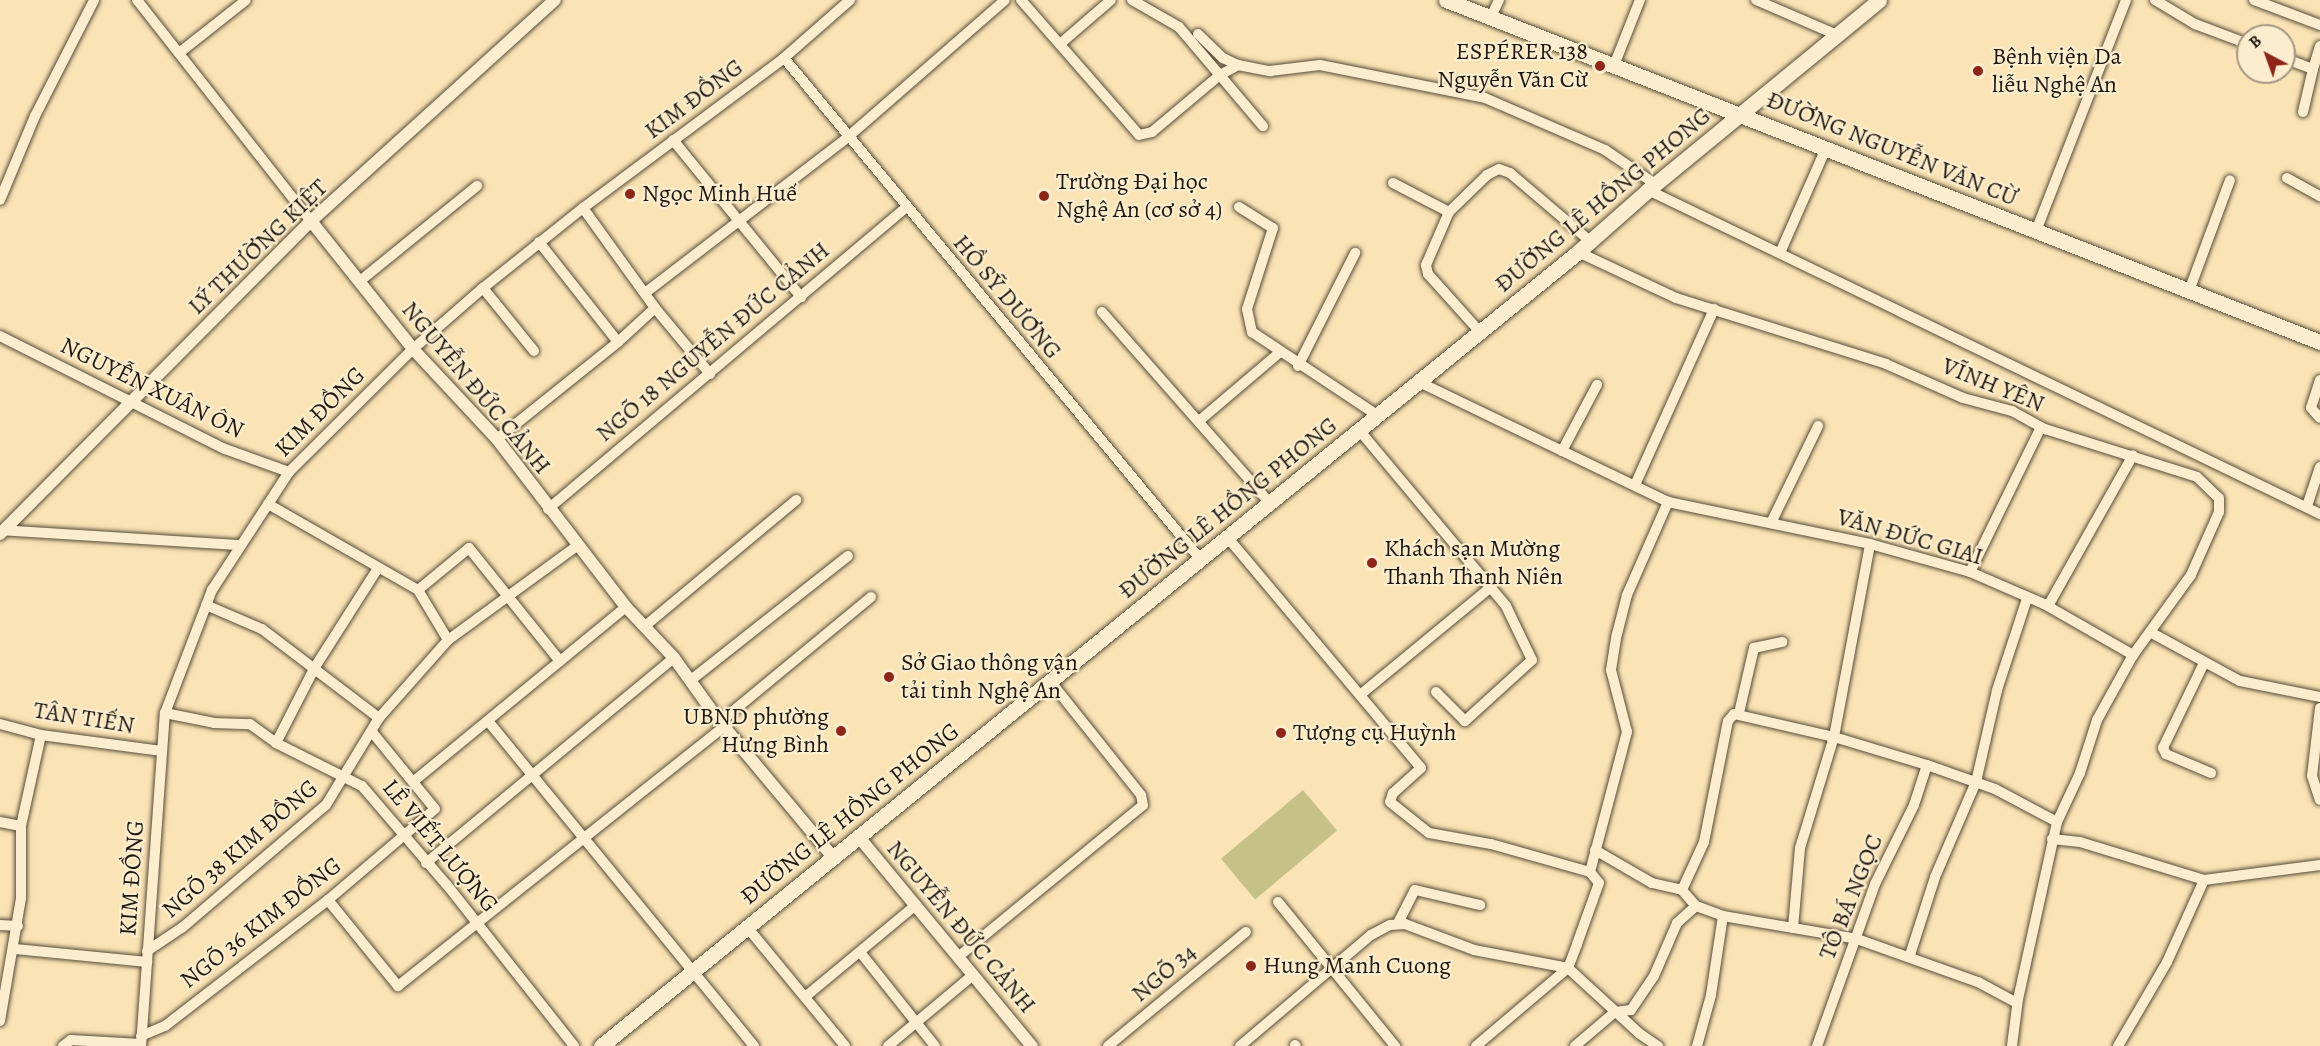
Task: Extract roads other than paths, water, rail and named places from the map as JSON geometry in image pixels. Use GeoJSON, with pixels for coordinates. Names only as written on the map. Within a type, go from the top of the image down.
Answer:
{"type":"FeatureCollection","features":[{"type":"Feature","properties":{"kind":"main road","name":"ĐƯỜNG NGUYỄN VĂN CỪ"},"geometry":{"type":"LineString","coordinates":[[1446,0],[1615,63],[2320,342]]}},
{"type":"Feature","properties":{"kind":"main road","name":"ĐƯỜNG LÊ HỒNG PHONG"},"geometry":{"type":"LineString","coordinates":[[601,1046],[1578,252],[1651,187],[1879,0]]}},
{"type":"Feature","properties":{"kind":"street"},"geometry":{"type":"LineString","coordinates":[[0,200],[4,173],[94,0]]}},
{"type":"Feature","properties":{"kind":"street","name":"NGUYỄN ĐỨC CẢNH"},"geometry":{"type":"LineString","coordinates":[[137,0],[413,348],[497,439],[548,509],[626,607],[675,658],[722,725],[832,856]]}},
{"type":"Feature","properties":{"kind":"street"},"geometry":{"type":"LineString","coordinates":[[179,53],[246,0]]}},
{"type":"Feature","properties":{"kind":"street","name":"LÝ THƯỜNG KIỆT"},"geometry":{"type":"LineString","coordinates":[[1,531],[311,221],[555,0]]}},
{"type":"Feature","properties":{"kind":"street","name":"KIM ĐỒNG"},"geometry":{"type":"LineString","coordinates":[[141,1042],[165,713],[206,605],[241,545],[289,472],[413,348],[483,288],[583,208],[784,58],[850,0]]}},
{"type":"Feature","properties":{"kind":"street"},"geometry":{"type":"LineString","coordinates":[[645,293],[848,137],[1005,0]]}},
{"type":"Feature","properties":{"kind":"street"},"geometry":{"type":"LineString","coordinates":[[1021,0],[1139,135],[1152,132],[1220,75],[1238,65]]}},
{"type":"Feature","properties":{"kind":"street"},"geometry":{"type":"LineString","coordinates":[[1060,44],[1111,0]]}},
{"type":"Feature","properties":{"kind":"street"},"geometry":{"type":"LineString","coordinates":[[1132,0],[1179,27],[1263,126]]}},
{"type":"Feature","properties":{"kind":"street"},"geometry":{"type":"LineString","coordinates":[[1491,17],[1499,0]]}},
{"type":"Feature","properties":{"kind":"street"},"geometry":{"type":"LineString","coordinates":[[1615,63],[1640,0]]}},
{"type":"Feature","properties":{"kind":"street"},"geometry":{"type":"LineString","coordinates":[[1756,0],[1837,35]]}},
{"type":"Feature","properties":{"kind":"street"},"geometry":{"type":"LineString","coordinates":[[2036,231],[2126,0]]}},
{"type":"Feature","properties":{"kind":"street"},"geometry":{"type":"LineString","coordinates":[[2155,0],[2195,24],[2236,39]]}},
{"type":"Feature","properties":{"kind":"street"},"geometry":{"type":"LineString","coordinates":[[2259,1],[2320,25]]}},
{"type":"Feature","properties":{"kind":"street"},"geometry":{"type":"LineString","coordinates":[[1198,34],[1223,58],[1238,65],[1270,71],[1320,65],[1460,91],[1605,150],[1651,187],[1780,253],[2320,514]]}},
{"type":"Feature","properties":{"kind":"street"},"geometry":{"type":"LineString","coordinates":[[2303,112],[2320,46]]}},
{"type":"Feature","properties":{"kind":"street","name":"HỒ SỸ DƯƠNG"},"geometry":{"type":"LineString","coordinates":[[784,58],[906,208],[1201,560]]}},
{"type":"Feature","properties":{"kind":"street"},"geometry":{"type":"LineString","coordinates":[[2296,63],[2313,69]]}},
{"type":"Feature","properties":{"kind":"street"},"geometry":{"type":"LineString","coordinates":[[673,140],[801,297]]}},
{"type":"Feature","properties":{"kind":"street"},"geometry":{"type":"LineString","coordinates":[[1780,253],[1826,148]]}},
{"type":"Feature","properties":{"kind":"street"},"geometry":{"type":"LineString","coordinates":[[1480,332],[1426,270],[1449,212],[1490,172],[1503,169],[1590,241]]}},
{"type":"Feature","properties":{"kind":"street"},"geometry":{"type":"LineString","coordinates":[[2287,178],[2320,196]]}},
{"type":"Feature","properties":{"kind":"street"},"geometry":{"type":"LineString","coordinates":[[2189,291],[2230,180]]}},
{"type":"Feature","properties":{"kind":"street"},"geometry":{"type":"LineString","coordinates":[[1393,183],[1449,212]]}},
{"type":"Feature","properties":{"kind":"street"},"geometry":{"type":"LineString","coordinates":[[360,280],[477,186]]}},
{"type":"Feature","properties":{"kind":"street"},"geometry":{"type":"LineString","coordinates":[[1239,207],[1273,228],[1247,313],[1252,332],[1298,366],[1377,415]]}},
{"type":"Feature","properties":{"kind":"street"},"geometry":{"type":"LineString","coordinates":[[583,208],[655,308],[710,374]]}},
{"type":"Feature","properties":{"kind":"street","name":"NGÕ 18 NGUYỄN ĐỨC CẢNH"},"geometry":{"type":"LineString","coordinates":[[548,509],[906,208]]}},
{"type":"Feature","properties":{"kind":"street"},"geometry":{"type":"LineString","coordinates":[[539,242],[618,342]]}},
{"type":"Feature","properties":{"kind":"street","name":"VĨNH YÊN"},"geometry":{"type":"LineString","coordinates":[[1578,252],[1676,298],[1886,364],[1963,398],[2012,411],[2041,427],[2197,477],[2218,498],[2219,512],[2191,575],[2133,655]]}},
{"type":"Feature","properties":{"kind":"street"},"geometry":{"type":"LineString","coordinates":[[1298,366],[1355,253]]}},
{"type":"Feature","properties":{"kind":"street"},"geometry":{"type":"LineString","coordinates":[[483,288],[534,351]]}},
{"type":"Feature","properties":{"kind":"street"},"geometry":{"type":"LineString","coordinates":[[497,439],[618,342],[655,308]]}},
{"type":"Feature","properties":{"kind":"street"},"geometry":{"type":"LineString","coordinates":[[1635,485],[1714,309]]}},
{"type":"Feature","properties":{"kind":"street"},"geometry":{"type":"LineString","coordinates":[[1102,312],[1270,503]]}},
{"type":"Feature","properties":{"kind":"street","name":"NGUYỄN XUÂN ÔN"},"geometry":{"type":"LineString","coordinates":[[0,336],[225,449],[289,472]]}},
{"type":"Feature","properties":{"kind":"street"},"geometry":{"type":"LineString","coordinates":[[1199,421],[1279,353]]}},
{"type":"Feature","properties":{"kind":"street"},"geometry":{"type":"LineString","coordinates":[[2320,380],[2310,408],[2320,418]]}},
{"type":"Feature","properties":{"kind":"street","name":"VĂN ĐỨC GIAI"},"geometry":{"type":"LineString","coordinates":[[1419,382],[1668,502],[1870,544],[1970,572],[2027,599],[2048,606],[2133,655]]}},
{"type":"Feature","properties":{"kind":"street"},"geometry":{"type":"LineString","coordinates":[[1562,451],[1597,385]]}},
{"type":"Feature","properties":{"kind":"street"},"geometry":{"type":"LineString","coordinates":[[1771,523],[1818,426]]}},
{"type":"Feature","properties":{"kind":"street"},"geometry":{"type":"LineString","coordinates":[[1970,572],[2041,427]]}},
{"type":"Feature","properties":{"kind":"street"},"geometry":{"type":"LineString","coordinates":[[1359,430],[1491,587],[1515,621],[1531,664],[1465,721],[1436,692]]}},
{"type":"Feature","properties":{"kind":"street"},"geometry":{"type":"LineString","coordinates":[[2048,606],[2133,455]]}},
{"type":"Feature","properties":{"kind":"street"},"geometry":{"type":"LineString","coordinates":[[2307,506],[2320,467]]}},
{"type":"Feature","properties":{"kind":"street"},"geometry":{"type":"LineString","coordinates":[[645,626],[796,500]]}},
{"type":"Feature","properties":{"kind":"street"},"geometry":{"type":"LineString","coordinates":[[1590,872],[1627,732],[1611,670],[1617,634],[1627,595],[1668,502]]}},
{"type":"Feature","properties":{"kind":"street"},"geometry":{"type":"LineString","coordinates":[[268,504],[418,590],[448,640]]}},
{"type":"Feature","properties":{"kind":"street"},"geometry":{"type":"LineString","coordinates":[[1,531],[241,545]]}},
{"type":"Feature","properties":{"kind":"street"},"geometry":{"type":"LineString","coordinates":[[1228,538],[1421,768],[1393,793],[1390,802],[1429,833],[1491,844],[1590,872],[1599,883],[1568,968],[1476,1046]]}},
{"type":"Feature","properties":{"kind":"street"},"geometry":{"type":"LineString","coordinates":[[1793,928],[1800,848],[1834,737],[1870,544]]}},
{"type":"Feature","properties":{"kind":"street","name":"NGÕ 38 KIM ĐỒNG"},"geometry":{"type":"LineString","coordinates":[[147,957],[326,805],[346,778],[353,756],[372,732],[379,718],[448,640],[577,546]]}},
{"type":"Feature","properties":{"kind":"street"},"geometry":{"type":"LineString","coordinates":[[418,590],[469,548],[560,661]]}},
{"type":"Feature","properties":{"kind":"street"},"geometry":{"type":"LineString","coordinates":[[691,680],[848,556]]}},
{"type":"Feature","properties":{"kind":"street"},"geometry":{"type":"LineString","coordinates":[[276,743],[315,667],[378,568]]}},
{"type":"Feature","properties":{"kind":"street"},"geometry":{"type":"LineString","coordinates":[[1359,695],[1491,587]]}},
{"type":"Feature","properties":{"kind":"street"},"geometry":{"type":"LineString","coordinates":[[328,900],[398,986],[584,839],[722,725],[871,597]]}},
{"type":"Feature","properties":{"kind":"street"},"geometry":{"type":"LineString","coordinates":[[1910,955],[1935,876],[1976,782],[1997,690],[2027,599]]}},
{"type":"Feature","properties":{"kind":"street"},"geometry":{"type":"LineString","coordinates":[[206,605],[262,629],[315,667],[379,718]]}},
{"type":"Feature","properties":{"kind":"street"},"geometry":{"type":"LineString","coordinates":[[372,732],[414,781],[626,607]]}},
{"type":"Feature","properties":{"kind":"street"},"geometry":{"type":"LineString","coordinates":[[2150,632],[2240,681],[2320,697]]}},
{"type":"Feature","properties":{"kind":"street"},"geometry":{"type":"LineString","coordinates":[[1682,890],[1704,842],[1728,720],[1739,713],[1752,650],[1782,642]]}},
{"type":"Feature","properties":{"kind":"street"},"geometry":{"type":"LineString","coordinates":[[2012,1046],[2017,1003],[2057,822],[2080,773],[2097,720],[2133,655]]}},
{"type":"Feature","properties":{"kind":"street"},"geometry":{"type":"LineString","coordinates":[[426,863],[675,658]]}},
{"type":"Feature","properties":{"kind":"street"},"geometry":{"type":"LineString","coordinates":[[2204,663],[2163,748],[2166,754],[2211,773]]}},
{"type":"Feature","properties":{"kind":"street"},"geometry":{"type":"LineString","coordinates":[[958,957],[1143,805],[1142,795],[1050,681]]}},
{"type":"Feature","properties":{"kind":"street"},"geometry":{"type":"LineString","coordinates":[[2320,708],[2312,776],[2320,800]]}},
{"type":"Feature","properties":{"kind":"street","name":"LÊ VIẾT LƯỢNG"},"geometry":{"type":"LineString","coordinates":[[165,713],[214,723],[250,724],[276,743],[362,786],[478,924],[574,1046]]}},
{"type":"Feature","properties":{"kind":"street"},"geometry":{"type":"LineString","coordinates":[[1739,713],[1834,737],[1927,765],[1976,782],[2057,822]]}},
{"type":"Feature","properties":{"kind":"street"},"geometry":{"type":"LineString","coordinates":[[488,721],[754,1046]]}},
{"type":"Feature","properties":{"kind":"street","name":"TÂN TIẾN"},"geometry":{"type":"LineString","coordinates":[[0,724],[41,735],[162,751]]}},
{"type":"Feature","properties":{"kind":"street"},"geometry":{"type":"LineString","coordinates":[[0,1022],[18,926],[21,826],[41,735]]}},
{"type":"Feature","properties":{"kind":"street","name":"TÔ BÁ NGỌC"},"geometry":{"type":"LineString","coordinates":[[1816,1046],[1857,939],[1875,884],[1914,805],[1927,765]]}},
{"type":"Feature","properties":{"kind":"street","name":"NGÕ 36 KIM ĐỒNG"},"geometry":{"type":"LineString","coordinates":[[141,1042],[328,900],[435,808],[414,781]]}},
{"type":"Feature","properties":{"kind":"street"},"geometry":{"type":"LineString","coordinates":[[0,822],[21,826]]}},
{"type":"Feature","properties":{"kind":"street","name":"NGUYỄN ĐỨC CẢNH"},"geometry":{"type":"LineString","coordinates":[[858,836],[1032,1046]]}},
{"type":"Feature","properties":{"kind":"street"},"geometry":{"type":"LineString","coordinates":[[2052,839],[2080,842],[2204,880],[2320,865]]}},
{"type":"Feature","properties":{"kind":"street"},"geometry":{"type":"LineString","coordinates":[[1595,850],[1652,883],[1682,890],[1696,906],[1722,916],[1857,939],[1910,955],[1978,982],[2017,1003]]}},
{"type":"Feature","properties":{"kind":"street"},"geometry":{"type":"LineString","coordinates":[[2118,1046],[2167,962],[2204,880]]}},
{"type":"Feature","properties":{"kind":"street"},"geometry":{"type":"LineString","coordinates":[[1398,923],[1415,890],[1480,905]]}},
{"type":"Feature","properties":{"kind":"street"},"geometry":{"type":"LineString","coordinates":[[1278,902],[1395,1046]]}},
{"type":"Feature","properties":{"kind":"street"},"geometry":{"type":"LineString","coordinates":[[805,997],[916,905]]}},
{"type":"Feature","properties":{"kind":"street"},"geometry":{"type":"LineString","coordinates":[[1575,1046],[1616,1012],[1631,1010],[1654,976],[1677,922],[1696,906]]}},
{"type":"Feature","properties":{"kind":"street"},"geometry":{"type":"LineString","coordinates":[[1697,1046],[1712,995],[1722,916]]}},
{"type":"Feature","properties":{"kind":"street"},"geometry":{"type":"LineString","coordinates":[[1240,1046],[1377,931],[1398,923],[1474,950],[1568,968],[1616,1012],[1658,1046]]}},
{"type":"Feature","properties":{"kind":"street"},"geometry":{"type":"LineString","coordinates":[[0,925],[18,926]]}},
{"type":"Feature","properties":{"kind":"street"},"geometry":{"type":"LineString","coordinates":[[747,927],[845,1046]]}},
{"type":"Feature","properties":{"kind":"street","name":"NGÕ 34"},"geometry":{"type":"LineString","coordinates":[[1108,1046],[1246,932]]}},
{"type":"Feature","properties":{"kind":"street"},"geometry":{"type":"LineString","coordinates":[[15,949],[147,957]]}},
{"type":"Feature","properties":{"kind":"street"},"geometry":{"type":"LineString","coordinates":[[860,952],[934,1046]]}},
{"type":"Feature","properties":{"kind":"street"},"geometry":{"type":"LineString","coordinates":[[888,1046],[973,975]]}},
{"type":"Feature","properties":{"kind":"street"},"geometry":{"type":"LineString","coordinates":[[63,1046],[70,1040],[141,1042]]}},
{"type":"Feature","properties":{"kind":"place","name":"ESPÉRER 138 Nguyễn Văn Cừ"},"geometry":{"type":"Point","coordinates":[1600,66]}},
{"type":"Feature","properties":{"kind":"place","name":"Bệnh viện Da liễu Nghệ An"},"geometry":{"type":"Point","coordinates":[1978,71]}},
{"type":"Feature","properties":{"kind":"place","name":"Ngọc Minh Huế"},"geometry":{"type":"Point","coordinates":[630,194]}},
{"type":"Feature","properties":{"kind":"place","name":"Trường Đại học Nghệ An (cơ sở 4)"},"geometry":{"type":"Point","coordinates":[1044,196]}},
{"type":"Feature","properties":{"kind":"place","name":"Khách sạn Mường Thanh Thanh Niên"},"geometry":{"type":"Point","coordinates":[1372,563]}},
{"type":"Feature","properties":{"kind":"place","name":"Sở Giao thông vận tải tỉnh Nghệ An"},"geometry":{"type":"Point","coordinates":[889,677]}},
{"type":"Feature","properties":{"kind":"place","name":"UBND phường Hưng Bình"},"geometry":{"type":"Point","coordinates":[841,731]}},
{"type":"Feature","properties":{"kind":"place","name":"Tượng cụ Huỳnh"},"geometry":{"type":"Point","coordinates":[1281,733]}},
{"type":"Feature","properties":{"kind":"place","name":"Hung Manh Cuong"},"geometry":{"type":"Point","coordinates":[1251,966]}}]}
